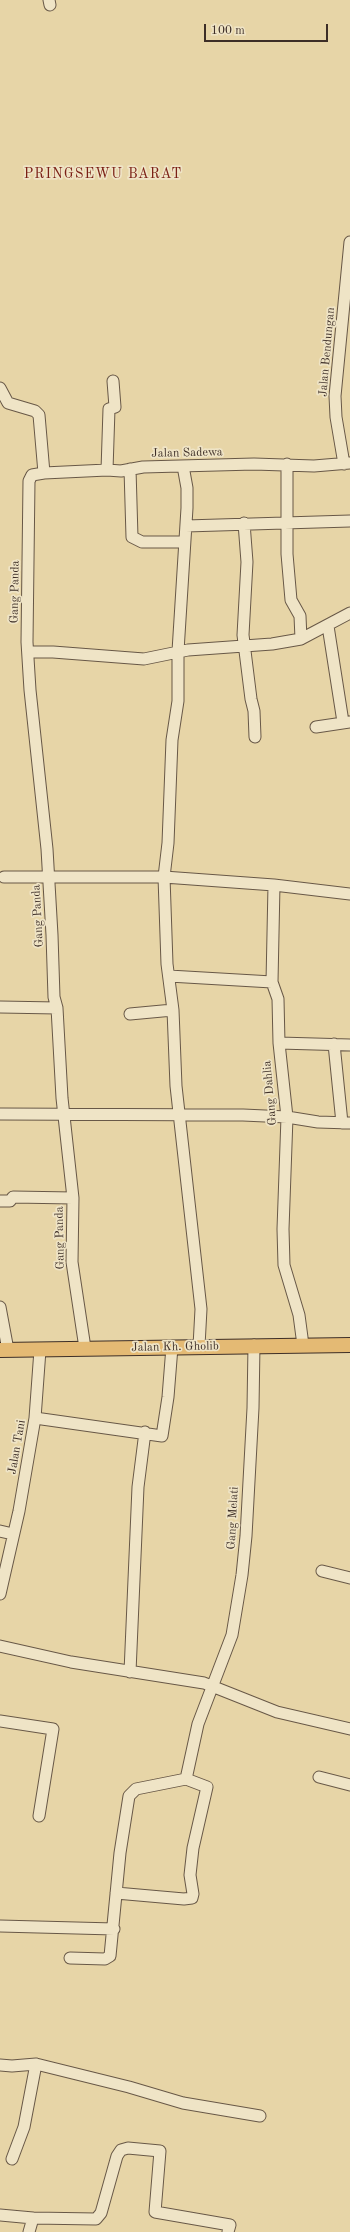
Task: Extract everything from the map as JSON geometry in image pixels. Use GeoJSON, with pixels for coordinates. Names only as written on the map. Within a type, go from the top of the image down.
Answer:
{"type":"FeatureCollection","features":[{"type":"Feature","properties":{"kind":"main road","name":"Jalan Kh. Gholib"},"geometry":{"type":"LineString","coordinates":[[4,1350],[303,1344],[350,1345]]}},
{"type":"Feature","properties":{"kind":"street","name":"Jalan Bendungan"},"geometry":{"type":"LineString","coordinates":[[347,464],[336,417],[335,396],[350,242]]}},
{"type":"Feature","properties":{"kind":"street"},"geometry":{"type":"LineString","coordinates":[[107,470],[109,409],[114,407],[113,381]]}},
{"type":"Feature","properties":{"kind":"street"},"geometry":{"type":"LineString","coordinates":[[0,388],[8,403],[35,411],[39,414],[44,472]]}},
{"type":"Feature","properties":{"kind":"street","name":"Jalan Sadewa"},"geometry":{"type":"LineString","coordinates":[[29,481],[32,475],[44,472],[121,471],[130,469],[183,466],[287,464],[314,466],[347,464]]}},
{"type":"Feature","properties":{"kind":"street"},"geometry":{"type":"LineString","coordinates":[[287,464],[287,554],[291,600],[292,606],[300,616],[301,639]]}},
{"type":"Feature","properties":{"kind":"street"},"geometry":{"type":"LineString","coordinates":[[183,466],[187,488],[178,651],[178,701],[172,740],[168,843],[164,877],[169,976],[173,1010],[179,1113],[201,1309],[198,1346]]}},
{"type":"Feature","properties":{"kind":"street"},"geometry":{"type":"LineString","coordinates":[[130,469],[132,537],[142,542],[184,542]]}},
{"type":"Feature","properties":{"kind":"street","name":"Gang Panda"},"geometry":{"type":"LineString","coordinates":[[29,481],[27,518],[28,652],[35,751],[42,802],[49,878],[54,997],[57,1008],[64,1113],[73,1198],[72,1262],[85,1348]]}},
{"type":"Feature","properties":{"kind":"street"},"geometry":{"type":"LineString","coordinates":[[186,526],[244,523],[287,524],[350,521]]}},
{"type":"Feature","properties":{"kind":"street"},"geometry":{"type":"LineString","coordinates":[[244,523],[247,562],[243,635],[251,699],[254,711],[255,737]]}},
{"type":"Feature","properties":{"kind":"street"},"geometry":{"type":"LineString","coordinates":[[28,652],[53,652],[144,659],[178,651],[272,644],[301,639],[350,614]]}},
{"type":"Feature","properties":{"kind":"street"},"geometry":{"type":"LineString","coordinates":[[316,726],[347,722],[328,626]]}},
{"type":"Feature","properties":{"kind":"street"},"geometry":{"type":"LineString","coordinates":[[4,877],[164,877],[274,885],[350,894]]}},
{"type":"Feature","properties":{"kind":"street","name":"Gang Dahlia"},"geometry":{"type":"LineString","coordinates":[[274,885],[272,982],[278,999],[279,1043],[287,1116],[283,1229],[284,1265],[299,1315],[303,1344]]}},
{"type":"Feature","properties":{"kind":"street"},"geometry":{"type":"LineString","coordinates":[[169,976],[272,982]]}},
{"type":"Feature","properties":{"kind":"street"},"geometry":{"type":"LineString","coordinates":[[0,1007],[57,1008]]}},
{"type":"Feature","properties":{"kind":"street"},"geometry":{"type":"LineString","coordinates":[[130,1014],[173,1010]]}},
{"type":"Feature","properties":{"kind":"street"},"geometry":{"type":"LineString","coordinates":[[279,1043],[350,1045]]}},
{"type":"Feature","properties":{"kind":"street"},"geometry":{"type":"LineString","coordinates":[[0,1114],[64,1113],[123,1116],[179,1113],[287,1116],[318,1122],[346,1123],[334,1044]]}},
{"type":"Feature","properties":{"kind":"street"},"geometry":{"type":"LineString","coordinates":[[0,1201],[10,1201],[13,1197],[73,1198]]}},
{"type":"Feature","properties":{"kind":"street"},"geometry":{"type":"LineString","coordinates":[[0,1307],[4,1350]]}},
{"type":"Feature","properties":{"kind":"street","name":"Gang Melati"},"geometry":{"type":"LineString","coordinates":[[186,1779],[198,1724],[232,1635],[242,1575],[253,1408],[254,1345]]}},
{"type":"Feature","properties":{"kind":"street"},"geometry":{"type":"LineString","coordinates":[[35,1418],[89,1427],[145,1432],[162,1436],[168,1397],[172,1347]]}},
{"type":"Feature","properties":{"kind":"street","name":"Jalan Tani"},"geometry":{"type":"LineString","coordinates":[[0,1594],[2,1571],[13,1534],[35,1418],[40,1350]]}},
{"type":"Feature","properties":{"kind":"street"},"geometry":{"type":"LineString","coordinates":[[130,1672],[138,1487],[145,1432]]}},
{"type":"Feature","properties":{"kind":"street"},"geometry":{"type":"LineString","coordinates":[[0,1531],[13,1534]]}},
{"type":"Feature","properties":{"kind":"street"},"geometry":{"type":"LineString","coordinates":[[322,1571],[350,1578]]}},
{"type":"Feature","properties":{"kind":"street"},"geometry":{"type":"LineString","coordinates":[[0,1646],[71,1662],[130,1672],[155,1674],[204,1683],[212,1688],[277,1712],[350,1728]]}},
{"type":"Feature","properties":{"kind":"street"},"geometry":{"type":"LineString","coordinates":[[0,1721],[53,1729],[39,1816]]}},
{"type":"Feature","properties":{"kind":"street"},"geometry":{"type":"LineString","coordinates":[[319,1777],[350,1784]]}},
{"type":"Feature","properties":{"kind":"street"},"geometry":{"type":"LineString","coordinates":[[70,1958],[108,1958],[111,1954],[114,1928],[116,1893],[120,1852],[130,1793],[136,1789],[186,1779],[206,1787],[193,1848],[190,1875],[193,1894],[192,1898],[184,1899],[116,1893]]}},
{"type":"Feature","properties":{"kind":"street"},"geometry":{"type":"LineString","coordinates":[[0,1926],[114,1928]]}},
{"type":"Feature","properties":{"kind":"street"},"geometry":{"type":"LineString","coordinates":[[0,2064],[12,2066],[36,2064],[129,2087],[183,2103],[260,2116]]}},
{"type":"Feature","properties":{"kind":"street"},"geometry":{"type":"LineString","coordinates":[[12,2159],[24,2126],[36,2064]]}},
{"type":"Feature","properties":{"kind":"street"},"geometry":{"type":"LineString","coordinates":[[0,2215],[33,2218],[96,2220],[101,2213],[117,2156],[121,2150],[128,2148],[160,2151],[155,2212],[230,2225],[228,2232]]}},
{"type":"Feature","properties":{"kind":"street"},"geometry":{"type":"LineString","coordinates":[[29,2232],[33,2218]]}},
{"type":"Feature","properties":{"kind":"district","name":"PRINGSEWU BARAT"},"geometry":{"type":"Point","coordinates":[103,174]}}]}
